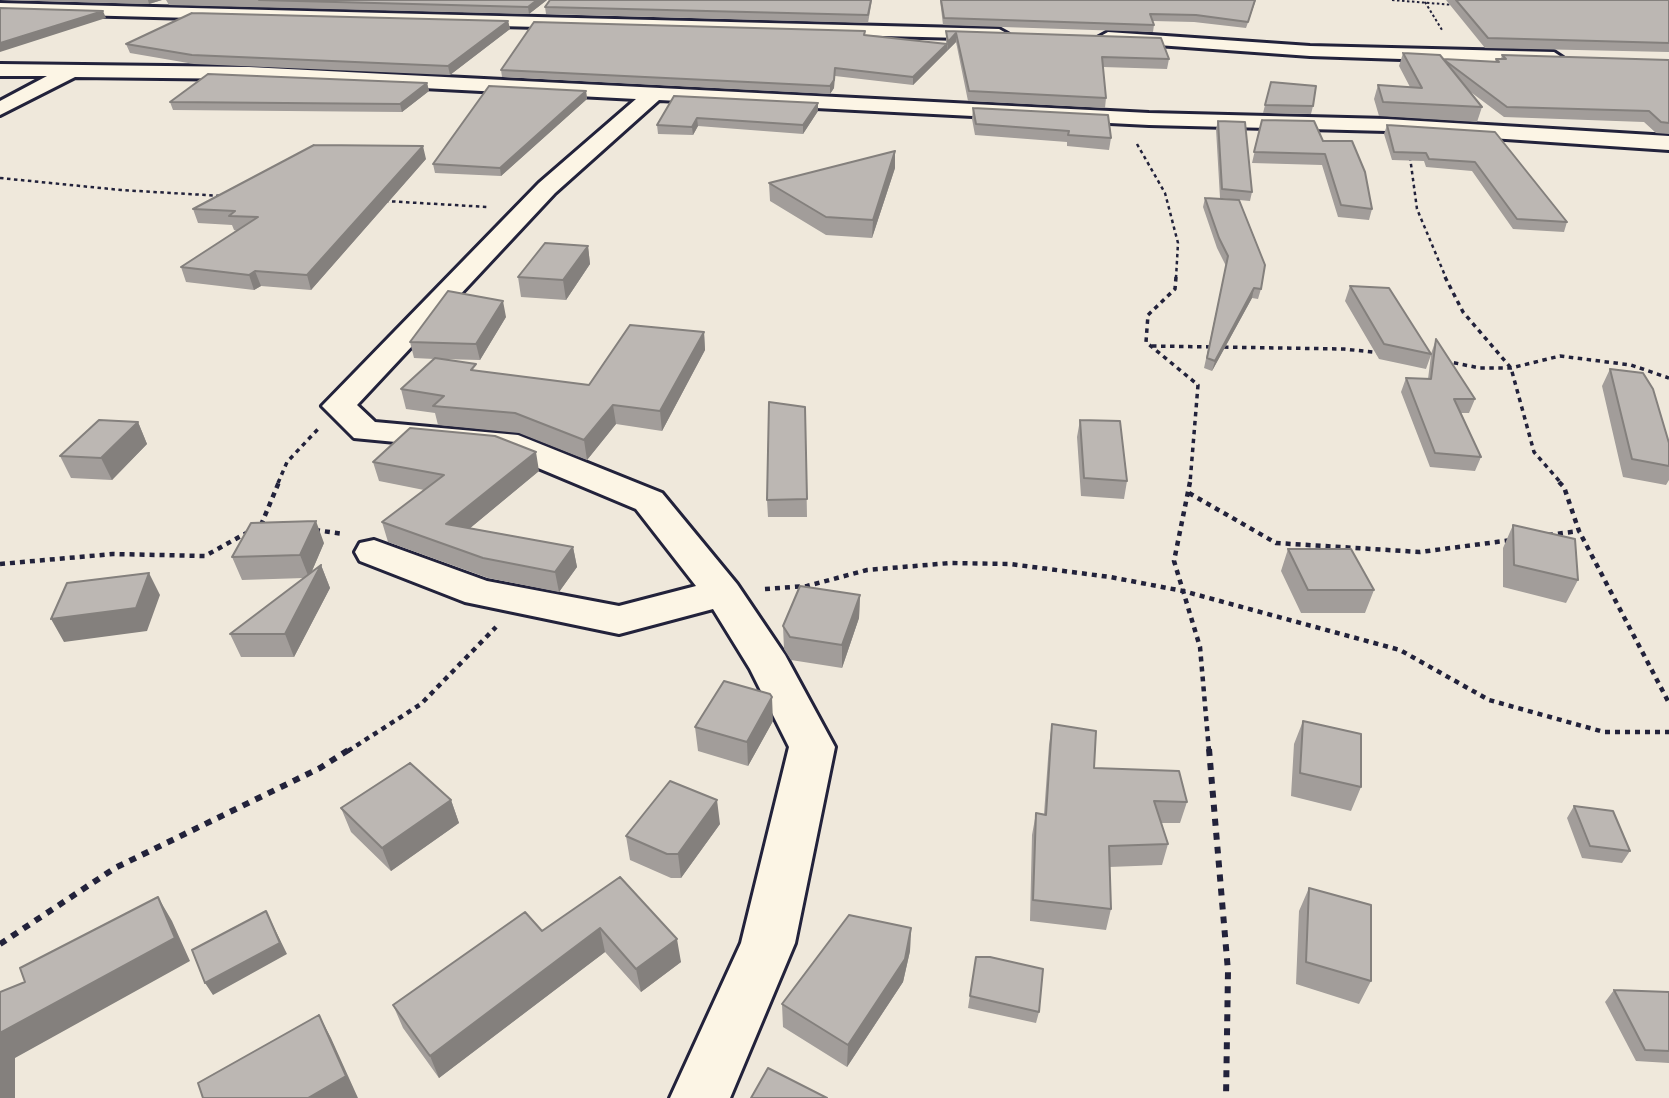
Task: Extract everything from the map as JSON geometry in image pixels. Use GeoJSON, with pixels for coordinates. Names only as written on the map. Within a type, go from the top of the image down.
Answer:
{"type":"FeatureCollection","features":[{"type":"Feature","properties":{"kind":"street"},"geometry":{"type":"LineString","coordinates":[[0,8],[1018,35]]}},
{"type":"Feature","properties":{"kind":"street"},"geometry":{"type":"LineString","coordinates":[[158,30],[195,12]]}},
{"type":"Feature","properties":{"kind":"street"},"geometry":{"type":"LineString","coordinates":[[1086,37],[1310,51],[1575,59]]}},
{"type":"Feature","properties":{"kind":"street"},"geometry":{"type":"LineString","coordinates":[[0,109],[109,53]]}},
{"type":"Feature","properties":{"kind":"street"},"geometry":{"type":"LineString","coordinates":[[0,70],[249,73],[1125,118],[1387,125],[1669,143]]}},
{"type":"Feature","properties":{"kind":"street"},"geometry":{"type":"LineString","coordinates":[[653,94],[529,206],[338,406],[366,431],[506,442],[649,501],[723,593],[770,666],[812,747],[768,943],[700,1098]]}},
{"type":"Feature","properties":{"kind":"street"},"geometry":{"type":"LineString","coordinates":[[374,552],[479,593],[619,620],[723,593]]}},
{"type":"Feature","properties":{"kind":"path"},"geometry":{"type":"LineString","coordinates":[[1392,0],[1456,5]]}},
{"type":"Feature","properties":{"kind":"path"},"geometry":{"type":"LineString","coordinates":[[1125,118],[1143,157],[1166,194],[1178,243],[1175,289],[1148,315],[1146,342],[1198,385],[1189,492],[1174,561],[1200,647],[1228,971],[1226,1098]]}},
{"type":"Feature","properties":{"kind":"path"},"geometry":{"type":"LineString","coordinates":[[1387,125],[1408,151],[1417,209],[1446,279],[1463,312],[1511,368],[1534,452],[1564,486],[1579,531],[1669,703]]}},
{"type":"Feature","properties":{"kind":"path"},"geometry":{"type":"LineString","coordinates":[[0,178],[121,190],[226,196]]}},
{"type":"Feature","properties":{"kind":"path"},"geometry":{"type":"LineString","coordinates":[[385,201],[488,207],[529,206]]}},
{"type":"Feature","properties":{"kind":"path"},"geometry":{"type":"LineString","coordinates":[[1151,346],[1344,349],[1383,353]]}},
{"type":"Feature","properties":{"kind":"path"},"geometry":{"type":"LineString","coordinates":[[1434,359],[1480,368],[1511,368],[1560,356],[1631,365],[1669,378]]}},
{"type":"Feature","properties":{"kind":"path"},"geometry":{"type":"LineString","coordinates":[[259,525],[287,462],[338,406]]}},
{"type":"Feature","properties":{"kind":"path"},"geometry":{"type":"LineString","coordinates":[[1189,492],[1276,543],[1420,552],[1526,538]]}},
{"type":"Feature","properties":{"kind":"path"},"geometry":{"type":"LineString","coordinates":[[0,564],[113,554],[205,556],[259,525],[273,526]]}},
{"type":"Feature","properties":{"kind":"path"},"geometry":{"type":"LineString","coordinates":[[312,529],[339,531],[374,552]]}},
{"type":"Feature","properties":{"kind":"path"},"geometry":{"type":"LineString","coordinates":[[1539,536],[1579,531]]}},
{"type":"Feature","properties":{"kind":"path"},"geometry":{"type":"LineString","coordinates":[[723,593],[807,586],[867,570],[950,563],[1010,564],[1110,577],[1183,591],[1400,650],[1489,700],[1604,732],[1669,732]]}},
{"type":"Feature","properties":{"kind":"path"},"geometry":{"type":"LineString","coordinates":[[0,944],[115,867],[320,768],[421,704],[522,601]]}},
{"type":"Feature","properties":{"kind":"building"},"geometry":{"type":"Polygon","coordinates":[[[259,0],[537,0],[528,7],[259,0]]]}},
{"type":"Feature","properties":{"kind":"building"},"geometry":{"type":"Polygon","coordinates":[[[550,0],[871,0],[868,15],[545,7],[550,0]]]}},
{"type":"Feature","properties":{"kind":"building"},"geometry":{"type":"Polygon","coordinates":[[[941,0],[1255,0],[1248,22],[1196,15],[1150,14],[1154,25],[944,18],[941,0]]]}},
{"type":"Feature","properties":{"kind":"building"},"geometry":{"type":"Polygon","coordinates":[[[1456,0],[1669,0],[1669,43],[1488,38],[1456,0]]]}},
{"type":"Feature","properties":{"kind":"building"},"geometry":{"type":"Polygon","coordinates":[[[0,8],[103,11],[0,43],[0,8]]]}},
{"type":"Feature","properties":{"kind":"building"},"geometry":{"type":"Polygon","coordinates":[[[192,13],[508,21],[448,66],[192,55],[126,44],[192,13]]]}},
{"type":"Feature","properties":{"kind":"building"},"geometry":{"type":"Polygon","coordinates":[[[534,22],[865,31],[864,35],[947,44],[913,77],[835,68],[834,80],[830,86],[501,70],[534,22]]]}},
{"type":"Feature","properties":{"kind":"building"},"geometry":{"type":"Polygon","coordinates":[[[946,31],[1161,38],[1169,59],[1102,57],[1106,98],[969,91],[956,33],[948,42],[946,31]]]}},
{"type":"Feature","properties":{"kind":"building"},"geometry":{"type":"Polygon","coordinates":[[[1403,53],[1440,55],[1482,107],[1383,102],[1378,85],[1422,88],[1403,53]]]}},
{"type":"Feature","properties":{"kind":"building"},"geometry":{"type":"Polygon","coordinates":[[[1502,55],[1669,60],[1669,123],[1661,122],[1649,111],[1507,107],[1443,59],[1499,62],[1496,59],[1506,59],[1502,55]]]}},
{"type":"Feature","properties":{"kind":"building"},"geometry":{"type":"Polygon","coordinates":[[[208,74],[427,83],[400,104],[170,102],[208,74]]]}},
{"type":"Feature","properties":{"kind":"building"},"geometry":{"type":"Polygon","coordinates":[[[1271,82],[1316,86],[1313,106],[1265,105],[1271,82]]]}},
{"type":"Feature","properties":{"kind":"building"},"geometry":{"type":"Polygon","coordinates":[[[489,86],[586,91],[500,168],[433,164],[489,86]]]}},
{"type":"Feature","properties":{"kind":"building"},"geometry":{"type":"Polygon","coordinates":[[[674,96],[818,103],[803,125],[697,118],[692,127],[657,125],[674,96]]]}},
{"type":"Feature","properties":{"kind":"building"},"geometry":{"type":"Polygon","coordinates":[[[973,108],[1108,115],[1111,138],[1068,135],[1069,131],[976,124],[973,108]]]}},
{"type":"Feature","properties":{"kind":"building"},"geometry":{"type":"Polygon","coordinates":[[[1262,120],[1314,121],[1323,141],[1352,141],[1365,172],[1372,209],[1341,205],[1325,154],[1254,152],[1262,120]]]}},
{"type":"Feature","properties":{"kind":"building"},"geometry":{"type":"Polygon","coordinates":[[[1218,121],[1245,122],[1252,192],[1222,189],[1218,121]]]}},
{"type":"Feature","properties":{"kind":"building"},"geometry":{"type":"Polygon","coordinates":[[[1387,125],[1495,132],[1567,222],[1517,219],[1475,162],[1429,159],[1426,153],[1394,152],[1387,125]]]}},
{"type":"Feature","properties":{"kind":"building"},"geometry":{"type":"Polygon","coordinates":[[[314,145],[423,146],[307,275],[255,271],[249,275],[181,267],[258,217],[229,216],[235,211],[193,209],[314,145]]]}},
{"type":"Feature","properties":{"kind":"building"},"geometry":{"type":"Polygon","coordinates":[[[895,151],[873,220],[826,217],[769,183],[895,151]]]}},
{"type":"Feature","properties":{"kind":"building"},"geometry":{"type":"Polygon","coordinates":[[[1205,198],[1239,200],[1265,265],[1261,289],[1254,288],[1215,361],[1207,358],[1228,256],[1205,198]]]}},
{"type":"Feature","properties":{"kind":"building"},"geometry":{"type":"Polygon","coordinates":[[[545,243],[588,246],[563,280],[518,277],[545,243]]]}},
{"type":"Feature","properties":{"kind":"building"},"geometry":{"type":"Polygon","coordinates":[[[1350,286],[1389,288],[1431,354],[1384,344],[1350,286]]]}},
{"type":"Feature","properties":{"kind":"building"},"geometry":{"type":"Polygon","coordinates":[[[448,291],[503,301],[476,344],[410,342],[448,291]]]}},
{"type":"Feature","properties":{"kind":"building"},"geometry":{"type":"Polygon","coordinates":[[[630,325],[704,332],[660,411],[613,405],[584,440],[515,413],[433,406],[444,396],[401,389],[435,358],[476,364],[471,370],[589,385],[630,325]]]}},
{"type":"Feature","properties":{"kind":"building"},"geometry":{"type":"Polygon","coordinates":[[[1436,339],[1475,399],[1454,399],[1481,457],[1435,453],[1406,378],[1431,379],[1436,339]]]}},
{"type":"Feature","properties":{"kind":"building"},"geometry":{"type":"Polygon","coordinates":[[[1610,369],[1643,373],[1653,389],[1669,443],[1669,466],[1632,459],[1610,369]]]}},
{"type":"Feature","properties":{"kind":"building"},"geometry":{"type":"Polygon","coordinates":[[[769,402],[805,407],[807,499],[767,500],[769,402]]]}},
{"type":"Feature","properties":{"kind":"building"},"geometry":{"type":"Polygon","coordinates":[[[99,420],[138,422],[101,458],[60,456],[99,420]]]}},
{"type":"Feature","properties":{"kind":"building"},"geometry":{"type":"Polygon","coordinates":[[[1080,420],[1120,421],[1127,481],[1084,478],[1080,420]]]}},
{"type":"Feature","properties":{"kind":"building"},"geometry":{"type":"Polygon","coordinates":[[[410,428],[495,436],[536,452],[446,524],[573,547],[555,572],[483,558],[382,522],[444,475],[373,462],[410,428]]]}},
{"type":"Feature","properties":{"kind":"building"},"geometry":{"type":"Polygon","coordinates":[[[316,521],[300,555],[232,557],[251,523],[316,521]]]}},
{"type":"Feature","properties":{"kind":"building"},"geometry":{"type":"Polygon","coordinates":[[[1513,525],[1575,539],[1578,580],[1514,565],[1513,525]]]}},
{"type":"Feature","properties":{"kind":"building"},"geometry":{"type":"Polygon","coordinates":[[[1288,549],[1351,549],[1374,590],[1308,590],[1288,549]]]}},
{"type":"Feature","properties":{"kind":"building"},"geometry":{"type":"Polygon","coordinates":[[[321,565],[285,634],[230,634],[321,565]]]}},
{"type":"Feature","properties":{"kind":"building"},"geometry":{"type":"Polygon","coordinates":[[[149,573],[136,608],[51,619],[67,583],[149,573]]]}},
{"type":"Feature","properties":{"kind":"building"},"geometry":{"type":"Polygon","coordinates":[[[800,586],[860,595],[842,645],[790,637],[783,626],[800,586]]]}},
{"type":"Feature","properties":{"kind":"building"},"geometry":{"type":"Polygon","coordinates":[[[724,681],[770,694],[772,697],[747,742],[695,727],[724,681]]]}},
{"type":"Feature","properties":{"kind":"building"},"geometry":{"type":"Polygon","coordinates":[[[1303,721],[1361,734],[1361,787],[1300,773],[1303,721]]]}},
{"type":"Feature","properties":{"kind":"building"},"geometry":{"type":"Polygon","coordinates":[[[1052,724],[1096,731],[1094,768],[1179,771],[1187,802],[1154,801],[1168,844],[1109,846],[1111,909],[1033,900],[1036,813],[1046,815],[1052,724]]]}},
{"type":"Feature","properties":{"kind":"building"},"geometry":{"type":"Polygon","coordinates":[[[410,763],[451,800],[382,848],[341,808],[410,763]]]}},
{"type":"Feature","properties":{"kind":"building"},"geometry":{"type":"Polygon","coordinates":[[[670,781],[717,800],[678,854],[667,854],[626,836],[670,781]]]}},
{"type":"Feature","properties":{"kind":"building"},"geometry":{"type":"Polygon","coordinates":[[[1574,806],[1613,811],[1630,851],[1590,846],[1574,806]]]}},
{"type":"Feature","properties":{"kind":"building"},"geometry":{"type":"Polygon","coordinates":[[[620,877],[677,939],[636,969],[600,928],[430,1056],[393,1005],[525,912],[542,931],[620,877]]]}},
{"type":"Feature","properties":{"kind":"building"},"geometry":{"type":"Polygon","coordinates":[[[1309,888],[1371,905],[1371,981],[1306,962],[1309,888]]]}},
{"type":"Feature","properties":{"kind":"building"},"geometry":{"type":"Polygon","coordinates":[[[158,897],[175,938],[0,1033],[0,992],[25,982],[20,968],[158,897]]]}},
{"type":"Feature","properties":{"kind":"building"},"geometry":{"type":"Polygon","coordinates":[[[266,911],[280,943],[205,983],[192,950],[266,911]]]}},
{"type":"Feature","properties":{"kind":"building"},"geometry":{"type":"Polygon","coordinates":[[[849,915],[911,928],[905,959],[848,1045],[782,1004],[849,915]]]}},
{"type":"Feature","properties":{"kind":"building"},"geometry":{"type":"Polygon","coordinates":[[[976,957],[990,957],[1043,969],[1039,1012],[970,996],[976,957]]]}},
{"type":"Feature","properties":{"kind":"building"},"geometry":{"type":"Polygon","coordinates":[[[1614,990],[1669,992],[1669,1051],[1645,1050],[1614,990]]]}},
{"type":"Feature","properties":{"kind":"building"},"geometry":{"type":"Polygon","coordinates":[[[319,1015],[346,1076],[308,1098],[203,1098],[198,1083],[319,1015]]]}},
{"type":"Feature","properties":{"kind":"building"},"geometry":{"type":"Polygon","coordinates":[[[768,1068],[827,1098],[751,1098],[768,1068]]]}}]}
